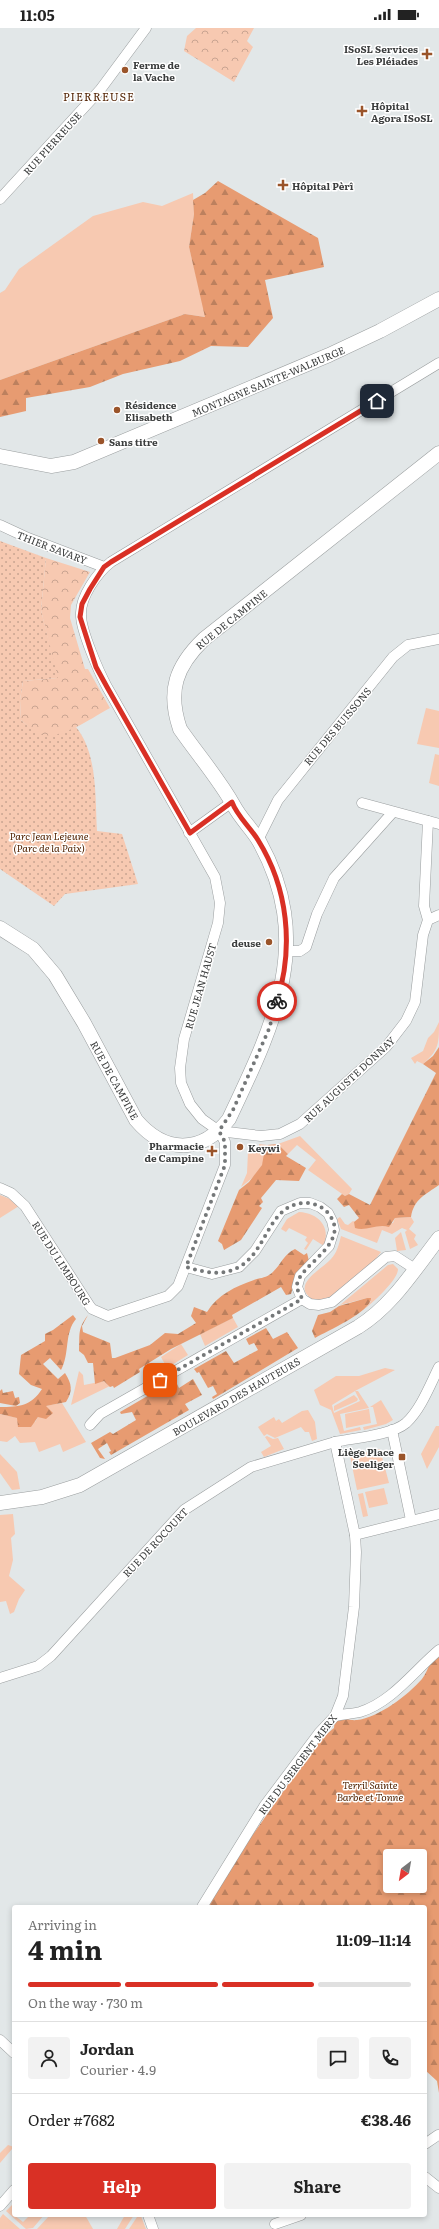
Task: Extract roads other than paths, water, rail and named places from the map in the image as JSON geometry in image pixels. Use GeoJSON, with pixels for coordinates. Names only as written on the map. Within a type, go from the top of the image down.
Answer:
{"type":"FeatureCollection","features":[{"type":"Feature","properties":{"kind":"street","name":"RUE PIERREUSE"},"geometry":{"type":"LineString","coordinates":[[0,199],[100,90],[146,28]]}},
{"type":"Feature","properties":{"kind":"street","name":"MONTAGNE SAINTE-WALBURGE"},"geometry":{"type":"LineString","coordinates":[[0,456],[51,466],[74,462],[329,355],[380,332],[439,299]]}},
{"type":"Feature","properties":{"kind":"street"},"geometry":{"type":"LineString","coordinates":[[104,567],[439,363]]}},
{"type":"Feature","properties":{"kind":"street","name":"RUE DE CAMPINE"},"geometry":{"type":"LineString","coordinates":[[0,928],[33,949],[55,975],[84,1023],[136,1120],[144,1129],[163,1142],[186,1146],[197,1143],[219,1131],[228,1119],[269,1029],[281,990],[286,951],[286,922],[280,887],[258,840],[180,729],[176,716],[174,699],[176,682],[184,661],[204,639],[439,453]]}},
{"type":"Feature","properties":{"kind":"street","name":"THIER SAVARY"},"geometry":{"type":"LineString","coordinates":[[0,525],[28,538],[104,567]]}},
{"type":"Feature","properties":{"kind":"street","name":"RUE JEAN HAUST"},"geometry":{"type":"LineString","coordinates":[[104,567],[84,599],[81,612],[94,660],[107,687],[215,877],[220,903],[218,923],[184,1039],[180,1068],[181,1083],[190,1104],[202,1119],[219,1131]]}},
{"type":"Feature","properties":{"kind":"street","name":"RUE DES BUISSONS"},"geometry":{"type":"LineString","coordinates":[[258,840],[278,800],[393,657],[408,645],[439,638]]}},
{"type":"Feature","properties":{"kind":"street"},"geometry":{"type":"LineString","coordinates":[[190,833],[232,802]]}},
{"type":"Feature","properties":{"kind":"street"},"geometry":{"type":"LineString","coordinates":[[362,803],[439,824]]}},
{"type":"Feature","properties":{"kind":"street"},"geometry":{"type":"LineString","coordinates":[[286,951],[300,951],[306,947],[317,914],[334,878],[393,812]]}},
{"type":"Feature","properties":{"kind":"street"},"geometry":{"type":"LineString","coordinates":[[428,821],[424,906],[428,920],[439,915]]}},
{"type":"Feature","properties":{"kind":"street","name":"RUE AUGUSTE DONNAY"},"geometry":{"type":"LineString","coordinates":[[219,1131],[260,1136],[280,1134],[300,1124],[391,1042],[406,1021],[415,1002],[423,935],[428,920]]}},
{"type":"Feature","properties":{"kind":"street","name":"RUE DU LIMBOURG"},"geometry":{"type":"LineString","coordinates":[[0,1188],[11,1193],[24,1206],[92,1309],[108,1316],[168,1296],[178,1286],[225,1165],[225,1142],[219,1131]]}},
{"type":"Feature","properties":{"kind":"street"},"geometry":{"type":"LineString","coordinates":[[186,1267],[212,1274],[239,1267],[256,1251],[281,1211],[291,1205],[310,1203],[320,1207],[328,1213],[334,1230],[329,1246],[300,1276],[297,1287],[302,1299],[310,1304],[319,1305],[332,1302],[386,1257],[395,1256],[415,1269]]}},
{"type":"Feature","properties":{"kind":"street","name":"BOULEVARD DES HAUTEURS"},"geometry":{"type":"LineString","coordinates":[[0,1503],[51,1495],[90,1480],[372,1318],[390,1301],[439,1238]]}},
{"type":"Feature","properties":{"kind":"street"},"geometry":{"type":"LineString","coordinates":[[90,1425],[100,1414],[302,1299]]}},
{"type":"Feature","properties":{"kind":"street"},"geometry":{"type":"LineString","coordinates":[[411,1520],[392,1430],[405,1423],[415,1412],[439,1367]]}},
{"type":"Feature","properties":{"kind":"street","name":"RUE DE ROCOURT"},"geometry":{"type":"LineString","coordinates":[[0,1678],[38,1666],[51,1656],[184,1510],[251,1467],[335,1442],[392,1430]]}},
{"type":"Feature","properties":{"kind":"street","name":"RUE DU SERGENT MERX"},"geometry":{"type":"LineString","coordinates":[[203,1905],[265,1805],[319,1733],[335,1716],[343,1696],[354,1607],[355,1535],[335,1442]]}},
{"type":"Feature","properties":{"kind":"street"},"geometry":{"type":"LineString","coordinates":[[355,1535],[439,1514]]}},
{"type":"Feature","properties":{"kind":"street"},"geometry":{"type":"LineString","coordinates":[[335,1716],[358,1712],[372,1707],[415,1674],[439,1650]]}},
{"type":"Feature","properties":{"kind":"street"},"geometry":{"type":"LineString","coordinates":[[0,2040],[12,2051]]}},
{"type":"Feature","properties":{"kind":"street"},"geometry":{"type":"LineString","coordinates":[[427,2143],[438,2135]]}},
{"type":"Feature","properties":{"kind":"street"},"geometry":{"type":"LineString","coordinates":[[427,2179],[439,2188]]}},
{"type":"Feature","properties":{"kind":"street"},"geometry":{"type":"LineString","coordinates":[[0,2206],[12,2192]]}},
{"type":"Feature","properties":{"kind":"street"},"geometry":{"type":"LineString","coordinates":[[149,2217],[153,2229]]}},
{"type":"Feature","properties":{"kind":"street"},"geometry":{"type":"LineString","coordinates":[[275,2223],[294,2217]]}},
{"type":"Feature","properties":{"kind":"place","name":"ISoSL Services Les Pléiades"},"geometry":{"type":"Point","coordinates":[427,54]}},
{"type":"Feature","properties":{"kind":"place","name":"Ferme de la Vache"},"geometry":{"type":"Point","coordinates":[125,70]}},
{"type":"Feature","properties":{"kind":"place","name":"Hôpital Agora ISoSL"},"geometry":{"type":"Point","coordinates":[362,111]}},
{"type":"Feature","properties":{"kind":"place","name":"Hôpital Pèrî"},"geometry":{"type":"Point","coordinates":[283,185]}},
{"type":"Feature","properties":{"kind":"place","name":"Résidence Elisabeth"},"geometry":{"type":"Point","coordinates":[117,410]}},
{"type":"Feature","properties":{"kind":"place","name":"Sans titre"},"geometry":{"type":"Point","coordinates":[101,441]}},
{"type":"Feature","properties":{"kind":"place","name":"deuse"},"geometry":{"type":"Point","coordinates":[269,942]}},
{"type":"Feature","properties":{"kind":"place","name":"Keywi"},"geometry":{"type":"Point","coordinates":[240,1147]}},
{"type":"Feature","properties":{"kind":"place","name":"Pharmacie de Campine"},"geometry":{"type":"Point","coordinates":[212,1151]}},
{"type":"Feature","properties":{"kind":"place","name":"Liège Place Seeliger"},"geometry":{"type":"Point","coordinates":[402,1457]}},
{"type":"Feature","properties":{"kind":"district","name":"PIERREUSE"},"geometry":{"type":"Point","coordinates":[99,96]}},
{"type":"Feature","properties":{"kind":"park label","name":"Parc Jean Lejeune (Parc de la Paix)"},"geometry":{"type":"Point","coordinates":[49,840]}},
{"type":"Feature","properties":{"kind":"park label","name":"Terril Sainte Barbe et Tonne"},"geometry":{"type":"Point","coordinates":[370,1790]}}]}
